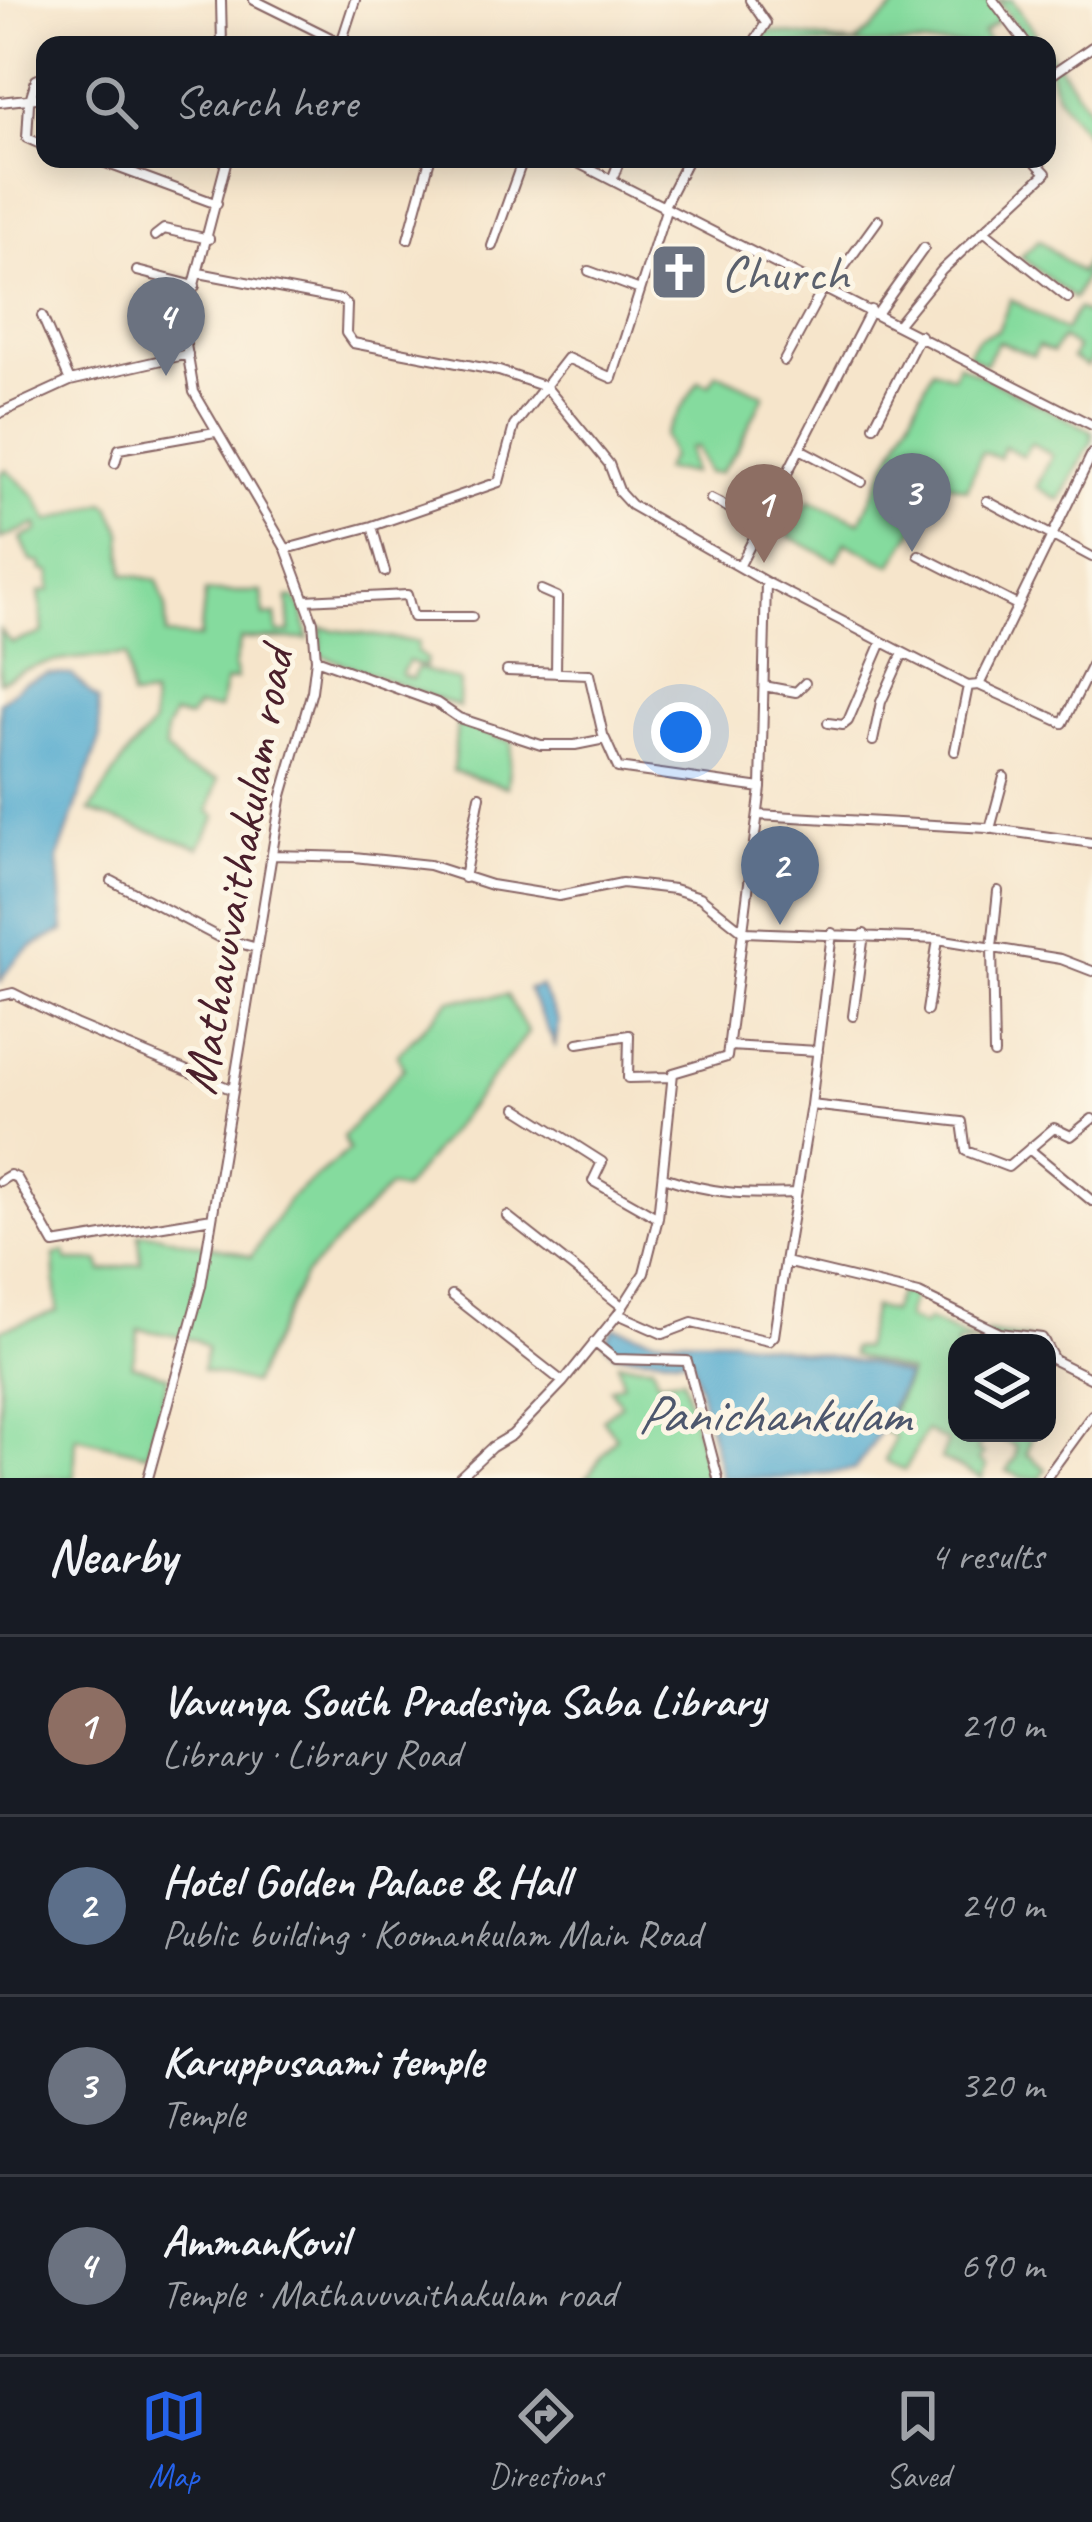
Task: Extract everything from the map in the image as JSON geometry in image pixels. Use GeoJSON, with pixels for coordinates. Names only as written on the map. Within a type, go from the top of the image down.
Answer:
{"type":"FeatureCollection","features":[{"type":"Feature","properties":{"kind":"street"},"geometry":{"type":"LineString","coordinates":[[220,0],[222,36]]}},
{"type":"Feature","properties":{"kind":"street"},"geometry":{"type":"LineString","coordinates":[[254,0],[327,36]]}},
{"type":"Feature","properties":{"kind":"street"},"geometry":{"type":"LineString","coordinates":[[277,11],[280,0]]}},
{"type":"Feature","properties":{"kind":"street"},"geometry":{"type":"LineString","coordinates":[[345,36],[355,0]]}},
{"type":"Feature","properties":{"kind":"street"},"geometry":{"type":"LineString","coordinates":[[750,0],[766,22],[757,36]]}},
{"type":"Feature","properties":{"kind":"street"},"geometry":{"type":"LineString","coordinates":[[993,0],[1020,36]]}},
{"type":"Feature","properties":{"kind":"street"},"geometry":{"type":"LineString","coordinates":[[1056,71],[1092,47]]}},
{"type":"Feature","properties":{"kind":"street"},"geometry":{"type":"LineString","coordinates":[[36,80],[27,138],[36,142]]}},
{"type":"Feature","properties":{"kind":"street"},"geometry":{"type":"LineString","coordinates":[[0,101],[36,98]]}},
{"type":"Feature","properties":{"kind":"street"},"geometry":{"type":"LineString","coordinates":[[119,168],[217,204]]}},
{"type":"Feature","properties":{"kind":"street","name":"Mathavuvaithakulam road"},"geometry":{"type":"LineString","coordinates":[[148,1478],[201,1286],[280,799],[303,728],[316,658],[314,622],[286,549],[194,392],[183,327],[224,168]]}},
{"type":"Feature","properties":{"kind":"street"},"geometry":{"type":"LineString","coordinates":[[408,239],[428,168]]}},
{"type":"Feature","properties":{"kind":"street"},"geometry":{"type":"LineString","coordinates":[[492,246],[520,168]]}},
{"type":"Feature","properties":{"kind":"street"},"geometry":{"type":"LineString","coordinates":[[588,168],[1092,424]]}},
{"type":"Feature","properties":{"kind":"street"},"geometry":{"type":"LineString","coordinates":[[612,180],[617,168]]}},
{"type":"Feature","properties":{"kind":"street"},"geometry":{"type":"LineString","coordinates":[[286,549],[372,526],[499,482],[514,426],[567,358],[612,378],[664,209],[684,168]]}},
{"type":"Feature","properties":{"kind":"street"},"geometry":{"type":"LineString","coordinates":[[898,324],[942,270],[1046,173],[1041,168]]}},
{"type":"Feature","properties":{"kind":"street"},"geometry":{"type":"LineString","coordinates":[[784,361],[826,288],[878,220]]}},
{"type":"Feature","properties":{"kind":"street"},"geometry":{"type":"LineString","coordinates":[[155,236],[164,230],[209,239]]}},
{"type":"Feature","properties":{"kind":"street"},"geometry":{"type":"LineString","coordinates":[[984,231],[1068,298]]}},
{"type":"Feature","properties":{"kind":"street"},"geometry":{"type":"LineString","coordinates":[[740,565],[874,312],[924,248]]}},
{"type":"Feature","properties":{"kind":"street"},"geometry":{"type":"LineString","coordinates":[[137,271],[195,286]]}},
{"type":"Feature","properties":{"kind":"street"},"geometry":{"type":"LineString","coordinates":[[589,271],[640,290]]}},
{"type":"Feature","properties":{"kind":"street"},"geometry":{"type":"LineString","coordinates":[[199,273],[341,300],[347,305],[346,334],[353,344],[499,370],[547,387],[609,464],[620,493],[631,505],[766,582],[974,686],[1064,723],[1092,664]]}},
{"type":"Feature","properties":{"kind":"street"},"geometry":{"type":"LineString","coordinates":[[42,316],[70,381]]}},
{"type":"Feature","properties":{"kind":"street"},"geometry":{"type":"LineString","coordinates":[[874,426],[920,335]]}},
{"type":"Feature","properties":{"kind":"street"},"geometry":{"type":"LineString","coordinates":[[0,413],[70,381],[188,355]]}},
{"type":"Feature","properties":{"kind":"street"},"geometry":{"type":"LineString","coordinates":[[115,463],[119,449],[214,432]]}},
{"type":"Feature","properties":{"kind":"street"},"geometry":{"type":"LineString","coordinates":[[800,449],[862,482]]}},
{"type":"Feature","properties":{"kind":"street"},"geometry":{"type":"LineString","coordinates":[[955,751],[974,686],[1092,454]]}},
{"type":"Feature","properties":{"kind":"street"},"geometry":{"type":"LineString","coordinates":[[711,499],[761,524]]}},
{"type":"Feature","properties":{"kind":"street"},"geometry":{"type":"LineString","coordinates":[[987,502],[1092,557]]}},
{"type":"Feature","properties":{"kind":"street"},"geometry":{"type":"LineString","coordinates":[[372,526],[385,572]]}},
{"type":"Feature","properties":{"kind":"street"},"geometry":{"type":"LineString","coordinates":[[919,555],[1015,604]]}},
{"type":"Feature","properties":{"kind":"street"},"geometry":{"type":"LineString","coordinates":[[459,1478],[512,1435],[563,1382],[620,1311],[644,1273],[658,1217],[673,1073],[727,1057],[761,788],[766,582]]}},
{"type":"Feature","properties":{"kind":"street"},"geometry":{"type":"LineString","coordinates":[[541,590],[557,597],[556,673]]}},
{"type":"Feature","properties":{"kind":"street"},"geometry":{"type":"LineString","coordinates":[[305,600],[407,596],[413,617],[472,617]]}},
{"type":"Feature","properties":{"kind":"street"},"geometry":{"type":"LineString","coordinates":[[828,723],[848,721],[882,642]]}},
{"type":"Feature","properties":{"kind":"street"},"geometry":{"type":"LineString","coordinates":[[873,741],[881,702],[903,653]]}},
{"type":"Feature","properties":{"kind":"street"},"geometry":{"type":"LineString","coordinates":[[316,658],[437,703],[459,718],[541,745],[604,739]]}},
{"type":"Feature","properties":{"kind":"street"},"geometry":{"type":"LineString","coordinates":[[507,671],[589,674],[604,739],[618,768],[761,788]]}},
{"type":"Feature","properties":{"kind":"street"},"geometry":{"type":"LineString","coordinates":[[764,686],[796,692],[805,683]]}},
{"type":"Feature","properties":{"kind":"street"},"geometry":{"type":"LineString","coordinates":[[990,829],[1004,777]]}},
{"type":"Feature","properties":{"kind":"street"},"geometry":{"type":"LineString","coordinates":[[464,878],[480,796]]}},
{"type":"Feature","properties":{"kind":"street"},"geometry":{"type":"LineString","coordinates":[[758,815],[990,829],[1092,842]]}},
{"type":"Feature","properties":{"kind":"street"},"geometry":{"type":"LineString","coordinates":[[274,855],[429,865],[464,878],[559,896],[622,883],[674,890],[700,897],[744,932],[938,939],[1061,959],[1092,971]]}},
{"type":"Feature","properties":{"kind":"street"},"geometry":{"type":"LineString","coordinates":[[112,881],[218,937],[257,948]]}},
{"type":"Feature","properties":{"kind":"street"},"geometry":{"type":"LineString","coordinates":[[994,1054],[992,947],[998,891]]}},
{"type":"Feature","properties":{"kind":"street"},"geometry":{"type":"LineString","coordinates":[[507,1216],[620,1311],[663,1334],[692,1323],[769,1341],[774,1336],[812,1105],[832,933]]}},
{"type":"Feature","properties":{"kind":"street"},"geometry":{"type":"LineString","coordinates":[[853,1016],[864,934]]}},
{"type":"Feature","properties":{"kind":"street"},"geometry":{"type":"LineString","coordinates":[[927,1012],[938,939]]}},
{"type":"Feature","properties":{"kind":"street"},"geometry":{"type":"LineString","coordinates":[[0,996],[14,993],[233,1090]]}},
{"type":"Feature","properties":{"kind":"street"},"geometry":{"type":"LineString","coordinates":[[578,1043],[628,1035],[628,1078],[673,1077]]}},
{"type":"Feature","properties":{"kind":"street"},"geometry":{"type":"LineString","coordinates":[[729,1046],[818,1051]]}},
{"type":"Feature","properties":{"kind":"street"},"geometry":{"type":"LineString","coordinates":[[812,1105],[962,1122],[966,1151],[1008,1166],[1054,1128],[1072,1136],[1092,1119]]}},
{"type":"Feature","properties":{"kind":"street"},"geometry":{"type":"LineString","coordinates":[[517,1108],[602,1162],[593,1181],[658,1217]]}},
{"type":"Feature","properties":{"kind":"street"},"geometry":{"type":"LineString","coordinates":[[1029,1149],[1092,1201]]}},
{"type":"Feature","properties":{"kind":"street"},"geometry":{"type":"LineString","coordinates":[[0,1181],[10,1175],[17,1178],[54,1244],[212,1219]]}},
{"type":"Feature","properties":{"kind":"street"},"geometry":{"type":"LineString","coordinates":[[663,1177],[734,1196],[797,1193]]}},
{"type":"Feature","properties":{"kind":"street"},"geometry":{"type":"LineString","coordinates":[[785,1262],[919,1294],[1008,1334]]}},
{"type":"Feature","properties":{"kind":"street"},"geometry":{"type":"LineString","coordinates":[[452,1295],[563,1382]]}},
{"type":"Feature","properties":{"kind":"street"},"geometry":{"type":"LineString","coordinates":[[594,1342],[615,1359],[687,1361],[718,1478]]}},
{"type":"Feature","properties":{"kind":"street"},"geometry":{"type":"LineString","coordinates":[[1056,1361],[1092,1379]]}},
{"type":"Feature","properties":{"kind":"street"},"geometry":{"type":"LineString","coordinates":[[1046,1478],[1092,1415]]}},
{"type":"Feature","properties":{"kind":"green space"},"geometry":{"type":"Polygon","coordinates":[[[904,0],[989,0],[1002,18],[983,33],[985,36],[864,36],[904,0]]]}},
{"type":"Feature","properties":{"kind":"green space"},"geometry":{"type":"Polygon","coordinates":[[[998,0],[1012,0],[1038,36],[1024,36],[998,0]]]}},
{"type":"Feature","properties":{"kind":"green space"},"geometry":{"type":"Polygon","coordinates":[[[768,31],[801,36],[764,36],[768,31]]]}},
{"type":"Feature","properties":{"kind":"green space"},"geometry":{"type":"Polygon","coordinates":[[[1056,62],[1092,113],[1092,141],[1056,92],[1056,62]]]}},
{"type":"Feature","properties":{"kind":"green space"},"geometry":{"type":"Polygon","coordinates":[[[1039,240],[1080,273],[1092,251],[1074,299],[1021,257],[1039,240]]]}},
{"type":"Feature","properties":{"kind":"green space"},"geometry":{"type":"Polygon","coordinates":[[[1011,299],[1065,331],[1077,309],[1092,312],[1092,358],[1087,367],[1072,358],[1077,348],[1062,338],[1053,352],[1038,346],[1033,356],[998,341],[985,364],[967,354],[978,338],[998,330],[1011,299]]]}},
{"type":"Feature","properties":{"kind":"green space"},"geometry":{"type":"Polygon","coordinates":[[[958,364],[1092,431],[1092,441],[1060,500],[1037,487],[1052,455],[1031,443],[1023,456],[1004,446],[999,458],[982,452],[967,489],[944,482],[892,565],[845,542],[836,561],[788,536],[809,501],[860,522],[933,369],[953,376],[958,364]]]}},
{"type":"Feature","properties":{"kind":"green space"},"geometry":{"type":"Polygon","coordinates":[[[717,373],[764,395],[737,450],[720,473],[708,473],[696,447],[689,448],[692,473],[663,470],[671,456],[664,436],[667,430],[699,381],[709,385],[717,373]]]}},
{"type":"Feature","properties":{"kind":"green space"},"geometry":{"type":"Polygon","coordinates":[[[6,469],[35,496],[49,521],[104,503],[110,506],[122,532],[124,574],[157,580],[166,608],[166,635],[200,638],[205,592],[262,592],[264,616],[276,615],[278,633],[290,632],[288,598],[295,598],[303,611],[308,639],[241,639],[234,667],[237,679],[226,681],[219,709],[197,707],[189,718],[173,715],[165,749],[184,769],[218,779],[209,811],[216,817],[199,848],[90,811],[153,725],[152,696],[131,698],[126,656],[45,664],[0,682],[0,630],[11,643],[43,633],[39,592],[50,590],[50,572],[31,561],[21,538],[38,531],[37,524],[0,539],[0,474],[6,469]]]}},
{"type":"Feature","properties":{"kind":"green space"},"geometry":{"type":"Polygon","coordinates":[[[321,628],[418,642],[417,652],[427,659],[425,667],[408,661],[401,675],[412,679],[417,668],[460,681],[459,707],[321,655],[321,628]]]}},
{"type":"Feature","properties":{"kind":"green space"},"geometry":{"type":"Polygon","coordinates":[[[457,723],[512,742],[507,787],[453,771],[457,723]]]}},
{"type":"Feature","properties":{"kind":"green space"},"geometry":{"type":"Polygon","coordinates":[[[507,995],[528,1033],[403,1190],[389,1187],[303,1277],[252,1384],[202,1370],[207,1348],[196,1340],[139,1329],[132,1365],[169,1376],[147,1454],[76,1437],[74,1478],[0,1478],[0,1330],[57,1311],[54,1255],[65,1252],[67,1261],[99,1261],[102,1271],[141,1263],[139,1234],[150,1234],[251,1257],[290,1198],[349,1150],[343,1137],[404,1068],[397,1055],[450,1000],[507,995]]]}},
{"type":"Feature","properties":{"kind":"green space"},"geometry":{"type":"Polygon","coordinates":[[[899,1292],[913,1296],[906,1318],[923,1326],[927,1320],[957,1334],[948,1334],[948,1442],[926,1431],[905,1470],[885,1461],[895,1437],[883,1431],[910,1373],[852,1355],[852,1348],[863,1348],[873,1307],[891,1312],[899,1292]]]}},
{"type":"Feature","properties":{"kind":"green space"},"geometry":{"type":"Polygon","coordinates":[[[618,1363],[652,1365],[658,1381],[683,1378],[708,1478],[586,1478],[616,1437],[602,1419],[621,1405],[610,1388],[623,1383],[618,1363]]]}},
{"type":"Feature","properties":{"kind":"green space"},"geometry":{"type":"Polygon","coordinates":[[[948,1442],[982,1442],[977,1450],[984,1454],[979,1460],[987,1466],[982,1478],[941,1459],[948,1442]]]}},
{"type":"Feature","properties":{"kind":"green space"},"geometry":{"type":"Polygon","coordinates":[[[1007,1442],[1030,1442],[1027,1454],[1046,1469],[1040,1478],[1007,1471],[1016,1457],[1016,1446],[1007,1442]]]}},
{"type":"Feature","properties":{"kind":"water"},"geometry":{"type":"Polygon","coordinates":[[[48,674],[72,675],[98,701],[100,739],[58,858],[64,931],[26,951],[0,983],[0,702],[24,682],[48,674]]]}},
{"type":"Feature","properties":{"kind":"water"},"geometry":{"type":"Polygon","coordinates":[[[540,986],[559,1022],[555,1045],[528,989],[540,986]]]}},
{"type":"Feature","properties":{"kind":"water","name":"Panichankulam"},"geometry":{"type":"Polygon","coordinates":[[[614,1327],[654,1338],[732,1339],[867,1363],[907,1376],[854,1470],[784,1478],[722,1478],[692,1359],[615,1354],[604,1342],[614,1327]]]}},
{"type":"Feature","properties":{"kind":"place","name":"Church"},"geometry":{"type":"Point","coordinates":[679,272]}},
{"type":"Feature","properties":{"kind":"place","name":"AmmanKovil"},"geometry":{"type":"Point","coordinates":[166,376]}},
{"type":"Feature","properties":{"kind":"place","name":"Karuppusaami temple"},"geometry":{"type":"Point","coordinates":[912,552]}},
{"type":"Feature","properties":{"kind":"place","name":"Vavunya South Pradesiya Saba Library"},"geometry":{"type":"Point","coordinates":[764,563]}},
{"type":"Feature","properties":{"kind":"place","name":"Hotel Golden Palace & Hall"},"geometry":{"type":"Point","coordinates":[780,925]}}]}
